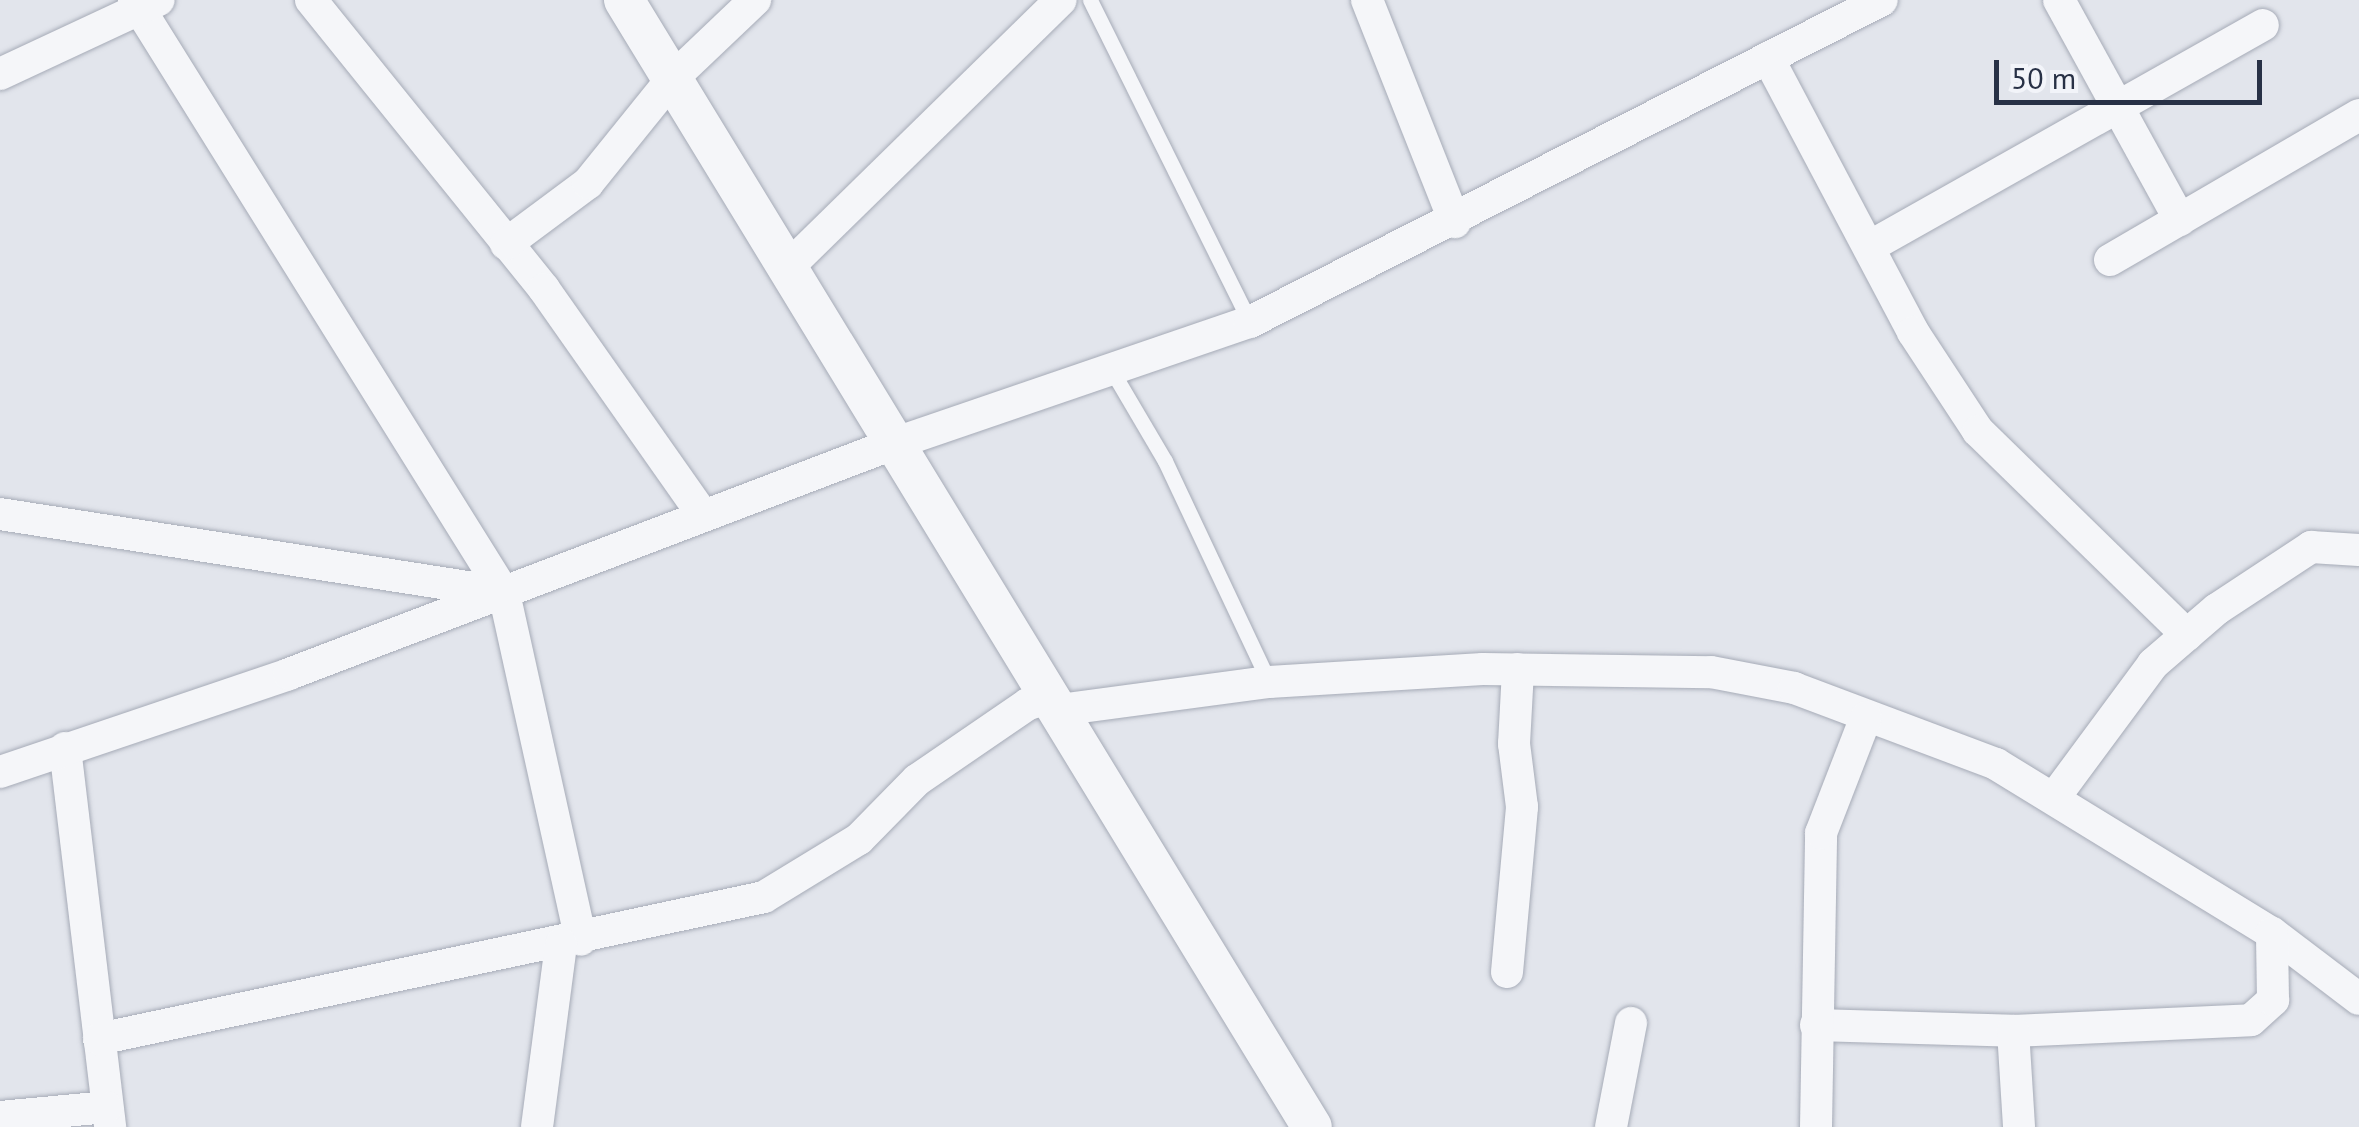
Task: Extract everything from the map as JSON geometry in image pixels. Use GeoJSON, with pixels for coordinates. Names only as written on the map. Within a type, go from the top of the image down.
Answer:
{"type":"FeatureCollection","features":[{"type":"Feature","properties":{"kind":"street"},"geometry":{"type":"LineString","coordinates":[[311,0],[506,244],[703,515]]}},
{"type":"Feature","properties":{"kind":"street"},"geometry":{"type":"LineString","coordinates":[[624,0],[1312,1127]]}},
{"type":"Feature","properties":{"kind":"street"},"geometry":{"type":"LineString","coordinates":[[506,244],[588,183],[672,79],[755,0]]}},
{"type":"Feature","properties":{"kind":"street"},"geometry":{"type":"LineString","coordinates":[[787,268],[1061,0]]}},
{"type":"Feature","properties":{"kind":"street"},"geometry":{"type":"LineString","coordinates":[[1366,0],[1454,222]]}},
{"type":"Feature","properties":{"kind":"street"},"geometry":{"type":"LineString","coordinates":[[1804,41],[1820,0]]}},
{"type":"Feature","properties":{"kind":"street"},"geometry":{"type":"LineString","coordinates":[[0,772],[289,674],[894,444],[1250,322],[1454,222],[1882,0]]}},
{"type":"Feature","properties":{"kind":"street"},"geometry":{"type":"LineString","coordinates":[[2059,0],[2180,220]]}},
{"type":"Feature","properties":{"kind":"street"},"geometry":{"type":"LineString","coordinates":[[0,74],[145,4],[504,593],[571,942],[537,1127]]}},
{"type":"Feature","properties":{"kind":"street"},"geometry":{"type":"LineString","coordinates":[[1869,246],[2263,24]]}},
{"type":"Feature","properties":{"kind":"street"},"geometry":{"type":"LineString","coordinates":[[1768,58],[1914,332],[1978,431],[2188,636]]}},
{"type":"Feature","properties":{"kind":"street"},"geometry":{"type":"LineString","coordinates":[[2110,260],[2359,115]]}},
{"type":"Feature","properties":{"kind":"street"},"geometry":{"type":"LineString","coordinates":[[0,514],[504,593]]}},
{"type":"Feature","properties":{"kind":"street"},"geometry":{"type":"LineString","coordinates":[[2054,798],[2103,725],[2188,636],[2310,547],[2359,550]]}},
{"type":"Feature","properties":{"kind":"street"},"geometry":{"type":"LineString","coordinates":[[1508,972],[1522,806],[1514,744],[1518,668]]}},
{"type":"Feature","properties":{"kind":"street"},"geometry":{"type":"LineString","coordinates":[[99,1039],[571,942],[764,897],[858,839],[949,758],[1028,704],[1269,682],[1518,668],[1711,672],[1794,688],[1996,764],[2272,933],[2359,999]]}},
{"type":"Feature","properties":{"kind":"street"},"geometry":{"type":"LineString","coordinates":[[1816,1127],[1821,833],[1866,717]]}},
{"type":"Feature","properties":{"kind":"street"},"geometry":{"type":"LineString","coordinates":[[0,1117],[108,1117],[65,748]]}},
{"type":"Feature","properties":{"kind":"street"},"geometry":{"type":"LineString","coordinates":[[1816,1025],[2013,1032],[2252,1020],[2273,1000],[2272,933]]}},
{"type":"Feature","properties":{"kind":"street"},"geometry":{"type":"LineString","coordinates":[[1611,1127],[1631,1022]]}},
{"type":"Feature","properties":{"kind":"street"},"geometry":{"type":"LineString","coordinates":[[2013,1032],[2020,1127]]}},
{"type":"Feature","properties":{"kind":"lane"},"geometry":{"type":"LineString","coordinates":[[1090,0],[1250,322]]}},
{"type":"Feature","properties":{"kind":"lane"},"geometry":{"type":"LineString","coordinates":[[1112,372],[1164,461],[1269,682]]}}]}
